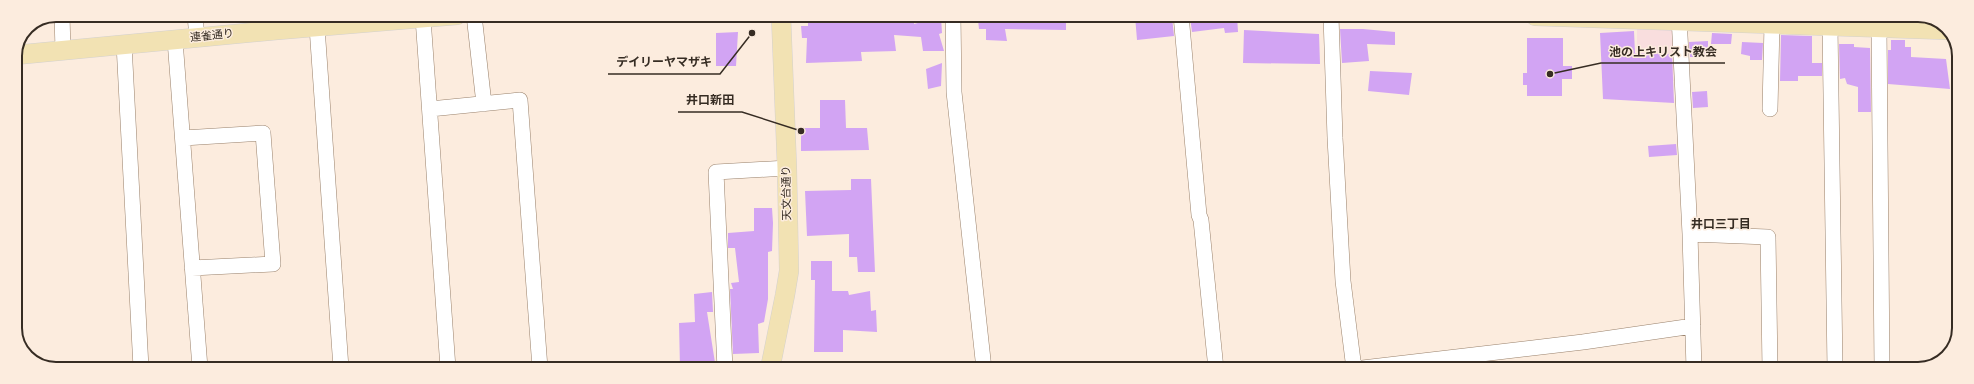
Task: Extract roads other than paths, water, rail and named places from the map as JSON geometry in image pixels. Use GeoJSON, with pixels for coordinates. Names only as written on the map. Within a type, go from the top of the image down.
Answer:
{"type":"FeatureCollection","features":[{"type":"Feature","properties":{"kind":"main road","name":"連雀通り"},"geometry":{"type":"LineString","coordinates":[[22,54],[197,38],[277,23],[317,27],[360,22]]}},
{"type":"Feature","properties":{"kind":"main road","name":"天文台通り"},"geometry":{"type":"LineString","coordinates":[[774,362],[789,271],[781,22]]}},
{"type":"Feature","properties":{"kind":"main road"},"geometry":{"type":"LineString","coordinates":[[1741,22],[1940,30]]}},
{"type":"Feature","properties":{"kind":"street"},"geometry":{"type":"LineString","coordinates":[[62,22],[63,50]]}},
{"type":"Feature","properties":{"kind":"street"},"geometry":{"type":"LineString","coordinates":[[196,22],[197,38]]}},
{"type":"Feature","properties":{"kind":"street"},"geometry":{"type":"LineString","coordinates":[[423,22],[448,362]]}},
{"type":"Feature","properties":{"kind":"street"},"geometry":{"type":"LineString","coordinates":[[475,22],[484,104]]}},
{"type":"Feature","properties":{"kind":"street"},"geometry":{"type":"LineString","coordinates":[[953,22],[954,92],[983,362]]}},
{"type":"Feature","properties":{"kind":"street"},"geometry":{"type":"LineString","coordinates":[[1182,22],[1198,207],[1209,289],[1215,362]]}},
{"type":"Feature","properties":{"kind":"street"},"geometry":{"type":"LineString","coordinates":[[1331,22],[1335,138],[1343,281],[1353,362]]}},
{"type":"Feature","properties":{"kind":"street"},"geometry":{"type":"LineString","coordinates":[[1679,22],[1690,234],[1694,362]]}},
{"type":"Feature","properties":{"kind":"street"},"geometry":{"type":"LineString","coordinates":[[1770,109],[1772,24]]}},
{"type":"Feature","properties":{"kind":"street"},"geometry":{"type":"LineString","coordinates":[[1830,26],[1835,362]]}},
{"type":"Feature","properties":{"kind":"street"},"geometry":{"type":"LineString","coordinates":[[317,27],[341,362]]}},
{"type":"Feature","properties":{"kind":"street"},"geometry":{"type":"LineString","coordinates":[[1879,28],[1882,362]]}},
{"type":"Feature","properties":{"kind":"street"},"geometry":{"type":"LineString","coordinates":[[175,40],[200,362]]}},
{"type":"Feature","properties":{"kind":"street"},"geometry":{"type":"LineString","coordinates":[[124,44],[142,362]]}},
{"type":"Feature","properties":{"kind":"street"},"geometry":{"type":"LineString","coordinates":[[430,109],[520,100],[540,362]]}},
{"type":"Feature","properties":{"kind":"street"},"geometry":{"type":"LineString","coordinates":[[183,138],[263,133],[273,264],[192,268]]}},
{"type":"Feature","properties":{"kind":"street"},"geometry":{"type":"LineString","coordinates":[[725,362],[716,172],[787,168]]}},
{"type":"Feature","properties":{"kind":"street"},"geometry":{"type":"LineString","coordinates":[[1690,234],[1768,237],[1770,362]]}},
{"type":"Feature","properties":{"kind":"street"},"geometry":{"type":"LineString","coordinates":[[1413,362],[1583,342],[1693,326]]}},
{"type":"Feature","properties":{"kind":"place","name":"デイリーヤマザキ"},"geometry":{"type":"Point","coordinates":[752,33]}},
{"type":"Feature","properties":{"kind":"place","name":"池の上キリスト教会"},"geometry":{"type":"Point","coordinates":[1550,74]}},
{"type":"Feature","properties":{"kind":"place","name":"井口新田"},"geometry":{"type":"Point","coordinates":[801,131]}},
{"type":"Feature","properties":{"kind":"district","name":"井口三丁目"},"geometry":{"type":"Point","coordinates":[1721,225]}}]}
